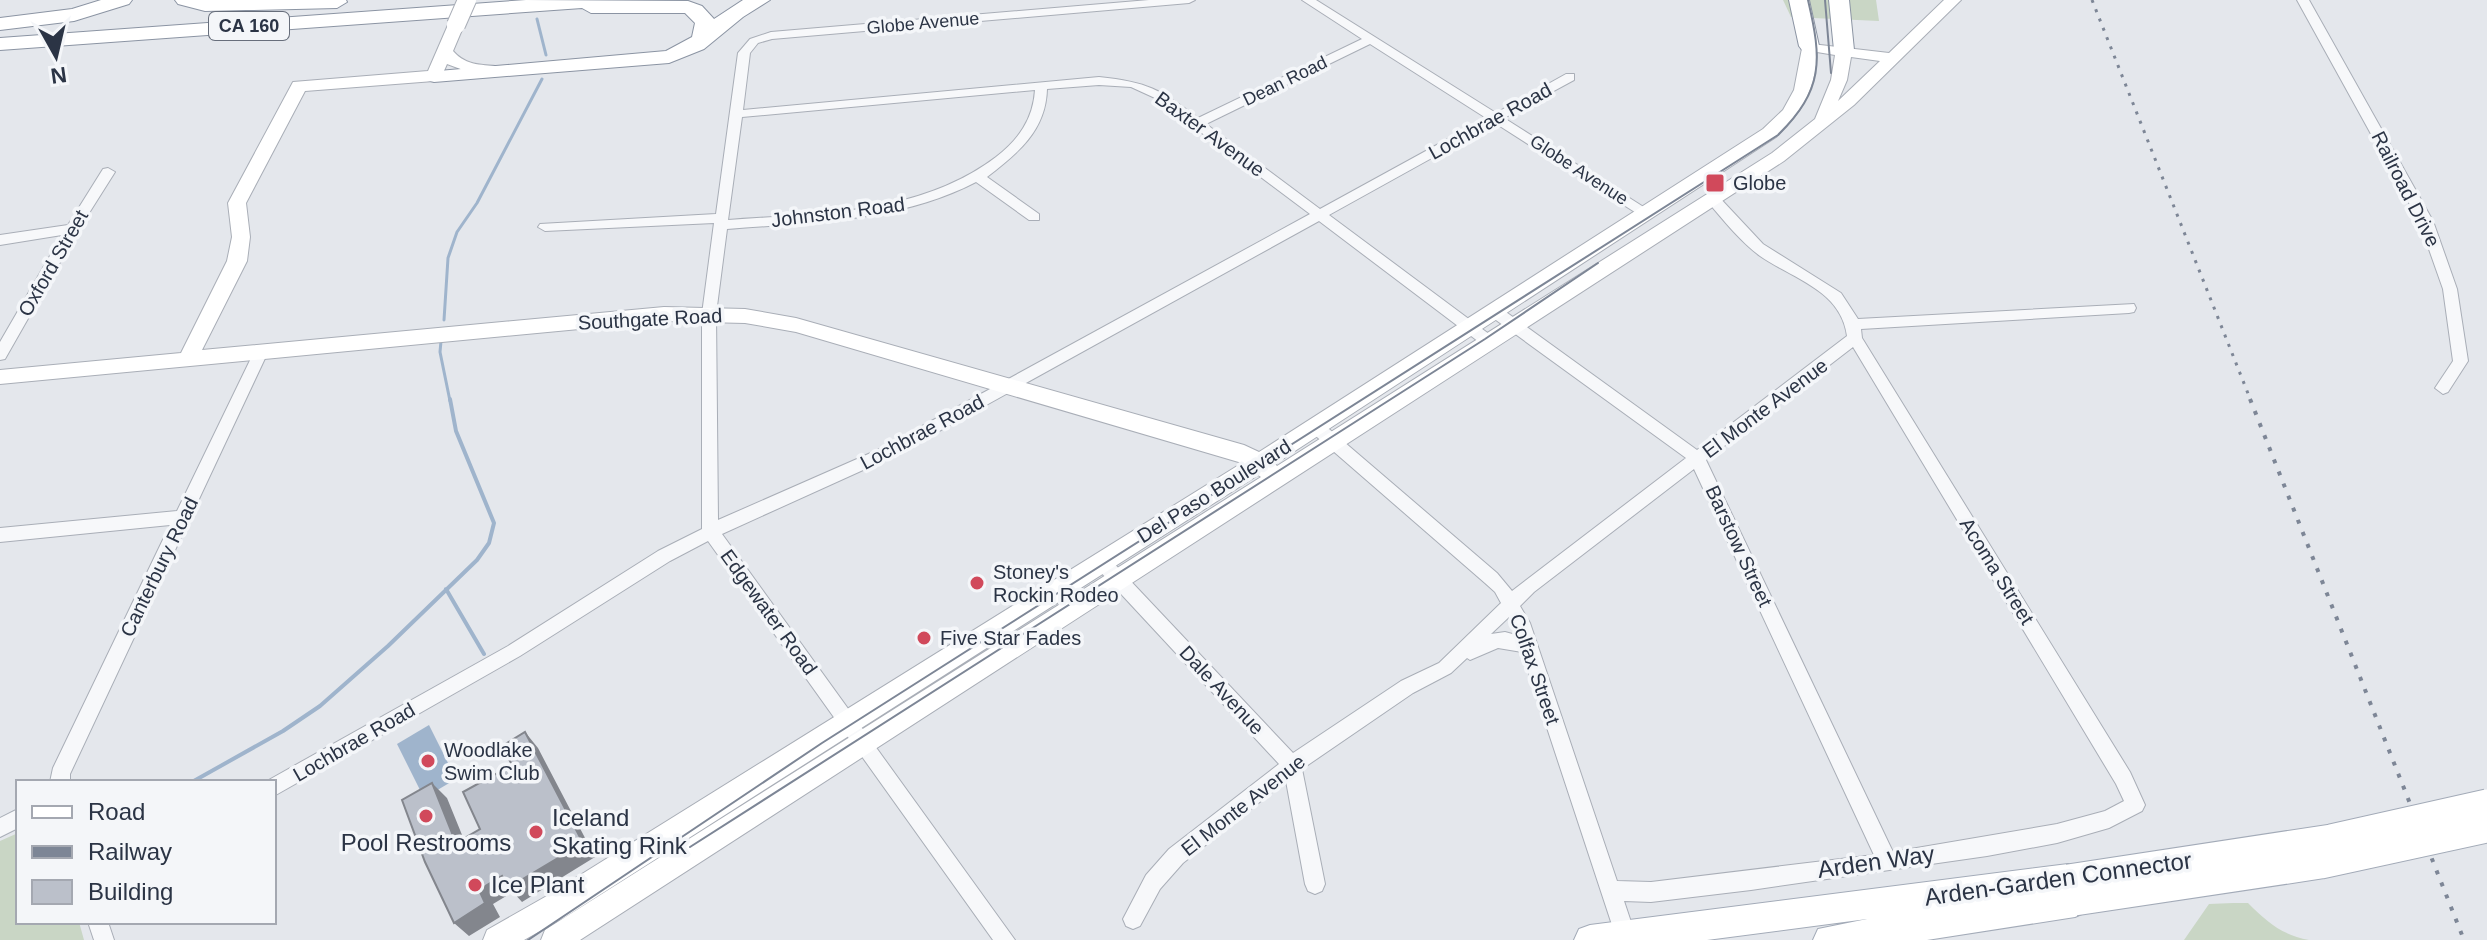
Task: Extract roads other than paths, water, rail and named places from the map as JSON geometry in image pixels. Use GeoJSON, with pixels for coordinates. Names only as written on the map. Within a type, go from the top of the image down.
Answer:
{"type":"FeatureCollection","features":[{"type":"Feature","properties":{"kind":"highway"},"geometry":{"type":"LineString","coordinates":[[0,27],[74,15],[122,0]]}},
{"type":"Feature","properties":{"kind":"highway"},"geometry":{"type":"LineString","coordinates":[[185,0],[205,5],[410,0]]}},
{"type":"Feature","properties":{"kind":"highway","name":"CA 160"},"geometry":{"type":"LineString","coordinates":[[0,27],[427,0]]}},
{"type":"Feature","properties":{"kind":"highway","name":"CA 160"},"geometry":{"type":"LineString","coordinates":[[0,44],[609,0]]}},
{"type":"Feature","properties":{"kind":"highway"},"geometry":{"type":"LineString","coordinates":[[434,76],[652,60],[676,55],[697,45],[735,11],[760,0]]}},
{"type":"Feature","properties":{"kind":"highway"},"geometry":{"type":"LineString","coordinates":[[1799,0],[1809,46]]}},
{"type":"Feature","properties":{"kind":"highway"},"geometry":{"type":"LineString","coordinates":[[1839,0],[1844,50]]}},
{"type":"Feature","properties":{"kind":"highway"},"geometry":{"type":"LineString","coordinates":[[498,8],[688,7],[701,13],[706,22],[705,32],[697,45]]}},
{"type":"Feature","properties":{"kind":"main road"},"geometry":{"type":"LineString","coordinates":[[188,359],[237,261],[241,237],[237,203],[299,86],[434,76],[467,0]]}},
{"type":"Feature","properties":{"kind":"main road","name":"Del Paso Boulevard"},"geometry":{"type":"LineString","coordinates":[[555,940],[856,732],[1324,434],[1488,341],[1778,157],[1848,101],[1953,0]]}},
{"type":"Feature","properties":{"kind":"main road"},"geometry":{"type":"LineString","coordinates":[[1809,46],[1892,58]]}},
{"type":"Feature","properties":{"kind":"main road","name":"Del Paso Boulevard"},"geometry":{"type":"LineString","coordinates":[[1324,434],[1494,311],[1766,136],[1787,118],[1805,89],[1809,46]]}},
{"type":"Feature","properties":{"kind":"main road"},"geometry":{"type":"LineString","coordinates":[[1814,127],[1832,98],[1844,50]]}},
{"type":"Feature","properties":{"kind":"main road"},"geometry":{"type":"LineString","coordinates":[[445,51],[451,61],[461,67],[500,71]]}},
{"type":"Feature","properties":{"kind":"main road"},"geometry":{"type":"LineString","coordinates":[[367,81],[404,74],[445,51]]}},
{"type":"Feature","properties":{"kind":"main road","name":"Southgate Road"},"geometry":{"type":"LineString","coordinates":[[0,377],[664,314],[745,316],[796,325],[1244,453],[1268,469]]}},
{"type":"Feature","properties":{"kind":"main road","name":"Del Paso Boulevard"},"geometry":{"type":"LineString","coordinates":[[497,940],[856,732]]}},
{"type":"Feature","properties":{"kind":"main road","name":"Arden-Garden Connector"},"geometry":{"type":"LineString","coordinates":[[1829,940],[2298,845],[2487,803]]}},
{"type":"Feature","properties":{"kind":"main road","name":"Arden-Garden Connector"},"geometry":{"type":"LineString","coordinates":[[1626,938],[2321,865],[2487,829]]}},
{"type":"Feature","properties":{"kind":"main road"},"geometry":{"type":"LineString","coordinates":[[1590,940],[1626,938]]}},
{"type":"Feature","properties":{"kind":"street","name":"Globe Avenue"},"geometry":{"type":"LineString","coordinates":[[754,41],[786,35],[1189,0]]}},
{"type":"Feature","properties":{"kind":"street","name":"Globe Avenue"},"geometry":{"type":"LineString","coordinates":[[1308,0],[1646,213]]}},
{"type":"Feature","properties":{"kind":"street","name":"Railroad Drive"},"geometry":{"type":"LineString","coordinates":[[2303,0],[2413,195],[2439,252],[2450,289],[2461,361],[2443,388]]}},
{"type":"Feature","properties":{"kind":"street","name":"Dean Road"},"geometry":{"type":"LineString","coordinates":[[1197,123],[1372,39]]}},
{"type":"Feature","properties":{"kind":"street","name":"Edgewater Road"},"geometry":{"type":"LineString","coordinates":[[754,41],[744,53],[709,314],[710,531],[1005,940]]}},
{"type":"Feature","properties":{"kind":"street","name":"Lochbrae Road"},"geometry":{"type":"LineString","coordinates":[[276,786],[514,651],[609,587],[710,531],[855,468],[1570,77]]}},
{"type":"Feature","properties":{"kind":"street","name":"Baxter Avenue"},"geometry":{"type":"LineString","coordinates":[[736,114],[1099,81],[1133,84],[1159,95],[1488,341]]}},
{"type":"Feature","properties":{"kind":"street","name":"Johnston Road"},"geometry":{"type":"LineString","coordinates":[[545,227],[607,222],[722,221],[892,207],[945,192],[978,177],[1005,157],[1028,131],[1038,114],[1041,86]]}},
{"type":"Feature","properties":{"kind":"street","name":"Oxford Street"},"geometry":{"type":"LineString","coordinates":[[0,355],[108,172]]}},
{"type":"Feature","properties":{"kind":"street"},"geometry":{"type":"LineString","coordinates":[[978,177],[1034,217]]}},
{"type":"Feature","properties":{"kind":"street","name":"Acoma Street"},"geometry":{"type":"LineString","coordinates":[[1713,199],[1759,247],[1836,296],[1849,310],[1856,331],[2116,766],[2135,805]]}},
{"type":"Feature","properties":{"kind":"street"},"geometry":{"type":"LineString","coordinates":[[0,240],[72,229]]}},
{"type":"Feature","properties":{"kind":"street"},"geometry":{"type":"LineString","coordinates":[[1856,331],[2129,308]]}},
{"type":"Feature","properties":{"kind":"street","name":"Barstow Street"},"geometry":{"type":"LineString","coordinates":[[1494,311],[1697,458],[1887,860]]}},
{"type":"Feature","properties":{"kind":"street","name":"El Monte Avenue"},"geometry":{"type":"LineString","coordinates":[[1454,661],[1511,603],[1856,331]]}},
{"type":"Feature","properties":{"kind":"street","name":"Canterbury Road"},"geometry":{"type":"LineString","coordinates":[[60,780],[60,774],[261,352]]}},
{"type":"Feature","properties":{"kind":"street","name":"Colfax Street"},"geometry":{"type":"LineString","coordinates":[[1324,434],[1491,578],[1511,603],[1626,938]]}},
{"type":"Feature","properties":{"kind":"street"},"geometry":{"type":"LineString","coordinates":[[0,535],[183,517]]}},
{"type":"Feature","properties":{"kind":"street","name":"Dale Avenue"},"geometry":{"type":"LineString","coordinates":[[1110,570],[1292,765]]}},
{"type":"Feature","properties":{"kind":"street","name":"El Monte Avenue"},"geometry":{"type":"LineString","coordinates":[[1133,919],[1153,882],[1176,856],[1292,765],[1407,687],[1494,639],[1510,640],[1528,647]]}},
{"type":"Feature","properties":{"kind":"street"},"geometry":{"type":"LineString","coordinates":[[1292,765],[1315,884]]}},
{"type":"Feature","properties":{"kind":"street","name":"Arden Way"},"geometry":{"type":"LineString","coordinates":[[1610,891],[1651,892],[2054,835],[2112,819],[2135,805]]}},
{"type":"Feature","properties":{"kind":"water"},"geometry":{"type":"Polygon","coordinates":[[[429,725],[456,779],[424,798],[397,744],[429,725]]]}},
{"type":"Feature","properties":{"kind":"waterway"},"geometry":{"type":"LineString","coordinates":[[537,19],[546,55]]}},
{"type":"Feature","properties":{"kind":"waterway"},"geometry":{"type":"LineString","coordinates":[[444,320],[448,258],[457,232],[477,203],[542,79]]}},
{"type":"Feature","properties":{"kind":"waterway"},"geometry":{"type":"LineString","coordinates":[[441,341],[440,352],[450,401]]}},
{"type":"Feature","properties":{"kind":"waterway"},"geometry":{"type":"LineString","coordinates":[[446,590],[477,560],[489,543],[494,523],[456,431],[450,399]]}},
{"type":"Feature","properties":{"kind":"waterway"},"geometry":{"type":"LineString","coordinates":[[196,780],[283,731],[320,706],[446,590]]}},
{"type":"Feature","properties":{"kind":"waterway"},"geometry":{"type":"LineString","coordinates":[[446,590],[484,654]]}},
{"type":"Feature","properties":{"kind":"tram line"},"geometry":{"type":"LineString","coordinates":[[528,940],[822,743],[1778,135],[1804,103],[1816,73],[1816,40],[1808,0]]}},
{"type":"Feature","properties":{"kind":"tram line"},"geometry":{"type":"LineString","coordinates":[[1825,0],[1831,73]]}},
{"type":"Feature","properties":{"kind":"tram line"},"geometry":{"type":"LineString","coordinates":[[690,847],[1485,339],[1598,263]]}},
{"type":"Feature","properties":{"kind":"railway"},"geometry":{"type":"LineString","coordinates":[[2092,0],[2251,401]]}},
{"type":"Feature","properties":{"kind":"railway"},"geometry":{"type":"LineString","coordinates":[[2250,399],[2464,940]]}},
{"type":"Feature","properties":{"kind":"place","name":"Globe"},"geometry":{"type":"Point","coordinates":[1715,183]}},
{"type":"Feature","properties":{"kind":"place","name":"Stoney's Rockin Rodeo"},"geometry":{"type":"Point","coordinates":[977,583]}},
{"type":"Feature","properties":{"kind":"place","name":"Five Star Fades"},"geometry":{"type":"Point","coordinates":[924,638]}},
{"type":"Feature","properties":{"kind":"place","name":"Woodlake Swim Club"},"geometry":{"type":"Point","coordinates":[428,761]}},
{"type":"Feature","properties":{"kind":"place","name":"Pool Restrooms"},"geometry":{"type":"Point","coordinates":[426,816]}},
{"type":"Feature","properties":{"kind":"place","name":"Iceland Skating Rink"},"geometry":{"type":"Point","coordinates":[536,832]}},
{"type":"Feature","properties":{"kind":"place","name":"Ice Plant"},"geometry":{"type":"Point","coordinates":[475,885]}}]}
